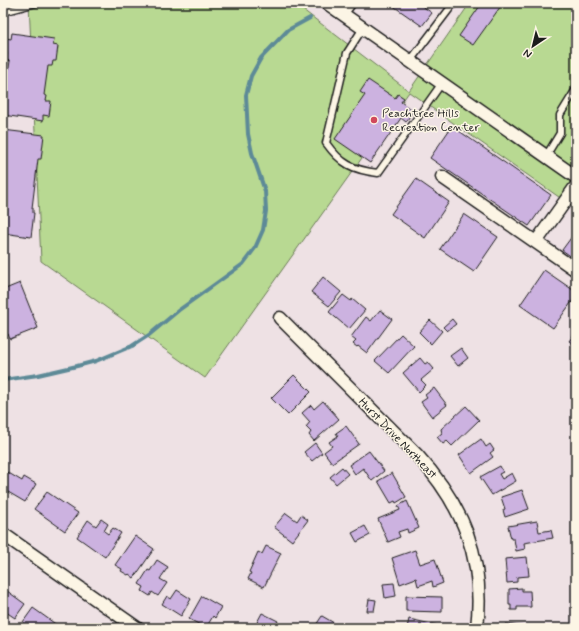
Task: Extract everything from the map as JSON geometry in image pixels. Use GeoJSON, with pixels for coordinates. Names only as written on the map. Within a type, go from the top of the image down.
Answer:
{"type":"FeatureCollection","features":[{"type":"Feature","properties":{"kind":"street"},"geometry":{"type":"LineString","coordinates":[[327,3],[576,177]]}},
{"type":"Feature","properties":{"kind":"street"},"geometry":{"type":"LineString","coordinates":[[442,177],[576,270]]}},
{"type":"Feature","properties":{"kind":"street"},"geometry":{"type":"LineString","coordinates":[[536,242],[576,186]]}},
{"type":"Feature","properties":{"kind":"street","name":"Hurst Drive Northeast"},"geometry":{"type":"LineString","coordinates":[[280,318],[417,455],[445,488],[460,517],[473,555],[478,583],[479,612],[477,628]]}},
{"type":"Feature","properties":{"kind":"street"},"geometry":{"type":"LineString","coordinates":[[3,534],[137,628]]}},
{"type":"Feature","properties":{"kind":"lane"},"geometry":{"type":"LineString","coordinates":[[3,12],[36,3]]}},
{"type":"Feature","properties":{"kind":"lane"},"geometry":{"type":"LineString","coordinates":[[344,15],[353,3]]}},
{"type":"Feature","properties":{"kind":"lane"},"geometry":{"type":"LineString","coordinates":[[410,61],[454,3]]}},
{"type":"Feature","properties":{"kind":"lane"},"geometry":{"type":"LineString","coordinates":[[363,28],[347,52],[326,143],[339,159],[352,167],[363,171],[378,173],[442,83]]}},
{"type":"Feature","properties":{"kind":"lane"},"geometry":{"type":"LineString","coordinates":[[546,156],[560,133],[560,115],[576,89]]}},
{"type":"Feature","properties":{"kind":"green space"},"geometry":{"type":"Polygon","coordinates":[[[29,3],[294,3],[409,91],[470,3],[576,3],[576,209],[409,92],[205,378],[41,261],[29,3]]]}},
{"type":"Feature","properties":{"kind":"building"},"geometry":{"type":"Polygon","coordinates":[[[389,3],[418,3],[432,13],[422,26],[389,3]]]}},
{"type":"Feature","properties":{"kind":"building"},"geometry":{"type":"Polygon","coordinates":[[[482,3],[503,3],[473,45],[459,36],[482,3]]]}},
{"type":"Feature","properties":{"kind":"building"},"geometry":{"type":"Polygon","coordinates":[[[12,33],[54,39],[53,45],[58,46],[56,61],[53,61],[52,66],[48,66],[44,95],[47,96],[46,101],[51,101],[49,116],[43,115],[43,121],[3,115],[3,86],[6,86],[10,61],[6,60],[7,53],[4,53],[6,38],[11,39],[12,33]]]}},
{"type":"Feature","properties":{"kind":"building","name":"Peachtree Hills Recreation Center"},"geometry":{"type":"Polygon","coordinates":[[[368,80],[395,98],[398,94],[404,98],[401,102],[413,111],[406,122],[401,118],[370,163],[335,139],[365,95],[360,92],[368,80]]]}},
{"type":"Feature","properties":{"kind":"building"},"geometry":{"type":"Polygon","coordinates":[[[452,126],[551,195],[529,226],[430,158],[452,126]]]}},
{"type":"Feature","properties":{"kind":"building"},"geometry":{"type":"Polygon","coordinates":[[[3,130],[44,135],[41,159],[38,159],[32,208],[34,213],[31,237],[3,233],[3,130]]]}},
{"type":"Feature","properties":{"kind":"building"},"geometry":{"type":"Polygon","coordinates":[[[416,179],[449,202],[425,238],[391,214],[416,179]]]}},
{"type":"Feature","properties":{"kind":"building"},"geometry":{"type":"Polygon","coordinates":[[[464,214],[498,237],[474,272],[440,249],[464,214]]]}},
{"type":"Feature","properties":{"kind":"building"},"geometry":{"type":"Polygon","coordinates":[[[576,231],[576,260],[562,250],[576,231]]]}},
{"type":"Feature","properties":{"kind":"building"},"geometry":{"type":"Polygon","coordinates":[[[544,270],[576,292],[576,296],[553,328],[520,305],[544,270]]]}},
{"type":"Feature","properties":{"kind":"building"},"geometry":{"type":"Polygon","coordinates":[[[323,277],[341,292],[329,306],[311,292],[323,277]]]}},
{"type":"Feature","properties":{"kind":"building"},"geometry":{"type":"Polygon","coordinates":[[[20,283],[38,328],[10,339],[8,334],[3,336],[3,290],[20,283]]]}},
{"type":"Feature","properties":{"kind":"building"},"geometry":{"type":"Polygon","coordinates":[[[343,295],[351,301],[352,299],[365,310],[349,329],[329,312],[343,295]]]}},
{"type":"Feature","properties":{"kind":"building"},"geometry":{"type":"Polygon","coordinates":[[[380,310],[392,319],[367,353],[353,344],[356,341],[351,337],[366,317],[371,321],[380,310]]]}},
{"type":"Feature","properties":{"kind":"building"},"geometry":{"type":"Polygon","coordinates":[[[452,319],[456,324],[447,331],[443,327],[452,319]]]}},
{"type":"Feature","properties":{"kind":"building"},"geometry":{"type":"Polygon","coordinates":[[[430,320],[442,331],[431,344],[419,332],[430,320]]]}},
{"type":"Feature","properties":{"kind":"building"},"geometry":{"type":"Polygon","coordinates":[[[576,332],[576,346],[569,341],[576,332]]]}},
{"type":"Feature","properties":{"kind":"building"},"geometry":{"type":"Polygon","coordinates":[[[401,334],[414,346],[389,373],[375,361],[401,334]]]}},
{"type":"Feature","properties":{"kind":"building"},"geometry":{"type":"Polygon","coordinates":[[[461,348],[468,358],[458,366],[450,356],[461,348]]]}},
{"type":"Feature","properties":{"kind":"building"},"geometry":{"type":"Polygon","coordinates":[[[420,358],[425,364],[428,362],[434,369],[421,380],[426,385],[419,392],[403,373],[420,358]]]}},
{"type":"Feature","properties":{"kind":"building"},"geometry":{"type":"Polygon","coordinates":[[[294,375],[311,392],[288,415],[271,398],[294,375]]]}},
{"type":"Feature","properties":{"kind":"building"},"geometry":{"type":"Polygon","coordinates":[[[434,388],[447,405],[432,417],[421,402],[427,398],[425,395],[434,388]]]}},
{"type":"Feature","properties":{"kind":"building"},"geometry":{"type":"Polygon","coordinates":[[[323,401],[339,419],[314,441],[309,435],[311,432],[306,427],[310,422],[302,413],[311,405],[314,409],[323,401]]]}},
{"type":"Feature","properties":{"kind":"building"},"geometry":{"type":"Polygon","coordinates":[[[466,406],[479,420],[452,446],[447,441],[443,444],[437,437],[442,433],[441,429],[466,406]]]}},
{"type":"Feature","properties":{"kind":"building"},"geometry":{"type":"Polygon","coordinates":[[[346,426],[359,444],[332,463],[324,452],[332,446],[329,442],[338,436],[336,433],[346,426]]]}},
{"type":"Feature","properties":{"kind":"building"},"geometry":{"type":"Polygon","coordinates":[[[481,439],[486,447],[490,444],[494,450],[490,453],[493,457],[471,473],[459,455],[481,439]]]}},
{"type":"Feature","properties":{"kind":"building"},"geometry":{"type":"Polygon","coordinates":[[[315,443],[322,453],[312,461],[304,452],[315,443]]]}},
{"type":"Feature","properties":{"kind":"building"},"geometry":{"type":"Polygon","coordinates":[[[369,451],[384,471],[372,481],[363,468],[355,474],[349,465],[369,451]]]}},
{"type":"Feature","properties":{"kind":"building"},"geometry":{"type":"Polygon","coordinates":[[[500,466],[503,472],[499,474],[502,479],[512,473],[516,481],[492,495],[480,477],[500,466]]]}},
{"type":"Feature","properties":{"kind":"building"},"geometry":{"type":"Polygon","coordinates":[[[342,467],[348,474],[336,484],[330,477],[342,467]]]}},
{"type":"Feature","properties":{"kind":"building"},"geometry":{"type":"Polygon","coordinates":[[[7,472],[22,481],[24,477],[36,484],[25,502],[3,489],[3,479],[7,472]]]}},
{"type":"Feature","properties":{"kind":"building"},"geometry":{"type":"Polygon","coordinates":[[[392,473],[406,497],[396,503],[395,501],[391,503],[378,481],[392,473]]]}},
{"type":"Feature","properties":{"kind":"building"},"geometry":{"type":"Polygon","coordinates":[[[522,490],[529,509],[505,517],[503,510],[505,509],[501,497],[522,490]]]}},
{"type":"Feature","properties":{"kind":"building"},"geometry":{"type":"Polygon","coordinates":[[[47,492],[78,513],[65,531],[34,509],[47,492]]]}},
{"type":"Feature","properties":{"kind":"building"},"geometry":{"type":"Polygon","coordinates":[[[407,501],[419,528],[408,533],[407,529],[398,532],[400,537],[388,542],[378,519],[400,510],[398,506],[407,501]]]}},
{"type":"Feature","properties":{"kind":"building"},"geometry":{"type":"Polygon","coordinates":[[[286,513],[297,521],[301,515],[308,520],[292,541],[274,527],[286,513]]]}},
{"type":"Feature","properties":{"kind":"building"},"geometry":{"type":"Polygon","coordinates":[[[101,519],[108,524],[104,531],[108,534],[113,528],[121,533],[105,557],[77,537],[88,520],[96,526],[101,519]]]}},
{"type":"Feature","properties":{"kind":"building"},"geometry":{"type":"Polygon","coordinates":[[[537,521],[539,532],[551,530],[553,538],[524,543],[525,549],[516,551],[514,539],[511,539],[508,526],[537,521]]]}},
{"type":"Feature","properties":{"kind":"building"},"geometry":{"type":"Polygon","coordinates":[[[365,526],[370,535],[357,542],[352,533],[365,526]]]}},
{"type":"Feature","properties":{"kind":"building"},"geometry":{"type":"Polygon","coordinates":[[[135,536],[154,549],[134,578],[121,571],[122,569],[115,565],[135,536]]]}},
{"type":"Feature","properties":{"kind":"building"},"geometry":{"type":"Polygon","coordinates":[[[266,546],[281,553],[264,587],[248,579],[251,573],[249,572],[258,552],[262,554],[266,546]]]}},
{"type":"Feature","properties":{"kind":"building"},"geometry":{"type":"Polygon","coordinates":[[[415,550],[420,564],[435,559],[443,583],[433,587],[432,581],[418,586],[416,578],[400,584],[392,558],[415,550]]]}},
{"type":"Feature","properties":{"kind":"building"},"geometry":{"type":"Polygon","coordinates":[[[527,557],[529,576],[517,577],[517,582],[507,583],[505,559],[527,557]]]}},
{"type":"Feature","properties":{"kind":"building"},"geometry":{"type":"Polygon","coordinates":[[[157,560],[168,567],[160,579],[167,583],[158,596],[152,592],[150,596],[142,591],[144,587],[139,584],[157,560]]]}},
{"type":"Feature","properties":{"kind":"building"},"geometry":{"type":"Polygon","coordinates":[[[394,583],[396,596],[385,598],[383,584],[394,583]]]}},
{"type":"Feature","properties":{"kind":"building"},"geometry":{"type":"Polygon","coordinates":[[[3,588],[25,604],[15,618],[3,610],[3,588]]]}},
{"type":"Feature","properties":{"kind":"building"},"geometry":{"type":"Polygon","coordinates":[[[522,588],[522,591],[530,591],[531,607],[517,607],[517,610],[511,610],[511,605],[509,605],[509,589],[522,588]]]}},
{"type":"Feature","properties":{"kind":"building"},"geometry":{"type":"Polygon","coordinates":[[[177,590],[191,599],[181,616],[162,604],[167,596],[171,599],[177,590]]]}},
{"type":"Feature","properties":{"kind":"building"},"geometry":{"type":"Polygon","coordinates":[[[202,596],[221,607],[215,618],[213,616],[206,628],[189,619],[202,596]]]}},
{"type":"Feature","properties":{"kind":"building"},"geometry":{"type":"Polygon","coordinates":[[[406,596],[442,597],[442,612],[406,611],[406,596]]]}},
{"type":"Feature","properties":{"kind":"building"},"geometry":{"type":"Polygon","coordinates":[[[369,599],[376,600],[374,611],[367,611],[369,599]]]}},
{"type":"Feature","properties":{"kind":"building"},"geometry":{"type":"Polygon","coordinates":[[[33,608],[61,628],[32,628],[23,622],[33,608]]]}},
{"type":"Feature","properties":{"kind":"building"},"geometry":{"type":"Polygon","coordinates":[[[262,613],[278,621],[274,628],[254,628],[262,613]]]}},
{"type":"Feature","properties":{"kind":"building"},"geometry":{"type":"Polygon","coordinates":[[[322,616],[334,623],[331,628],[314,628],[322,616]]]}},
{"type":"Feature","properties":{"kind":"building"},"geometry":{"type":"Polygon","coordinates":[[[409,619],[436,625],[435,628],[407,628],[409,619]]]}},
{"type":"Feature","properties":{"kind":"building"},"geometry":{"type":"Polygon","coordinates":[[[506,624],[526,627],[526,628],[505,628],[506,624]]]}},
{"type":"Feature","properties":{"kind":"waterway"},"geometry":{"type":"LineString","coordinates":[[3,380],[38,375],[96,361],[132,346],[149,335],[179,310],[243,264],[255,248],[263,230],[266,211],[265,191],[252,153],[248,134],[246,95],[251,76],[261,58],[288,30],[310,18]]}},
{"type":"Feature","properties":{"kind":"place","name":"Peachtree Hills Recreation Center"},"geometry":{"type":"Point","coordinates":[374,120]}}]}
